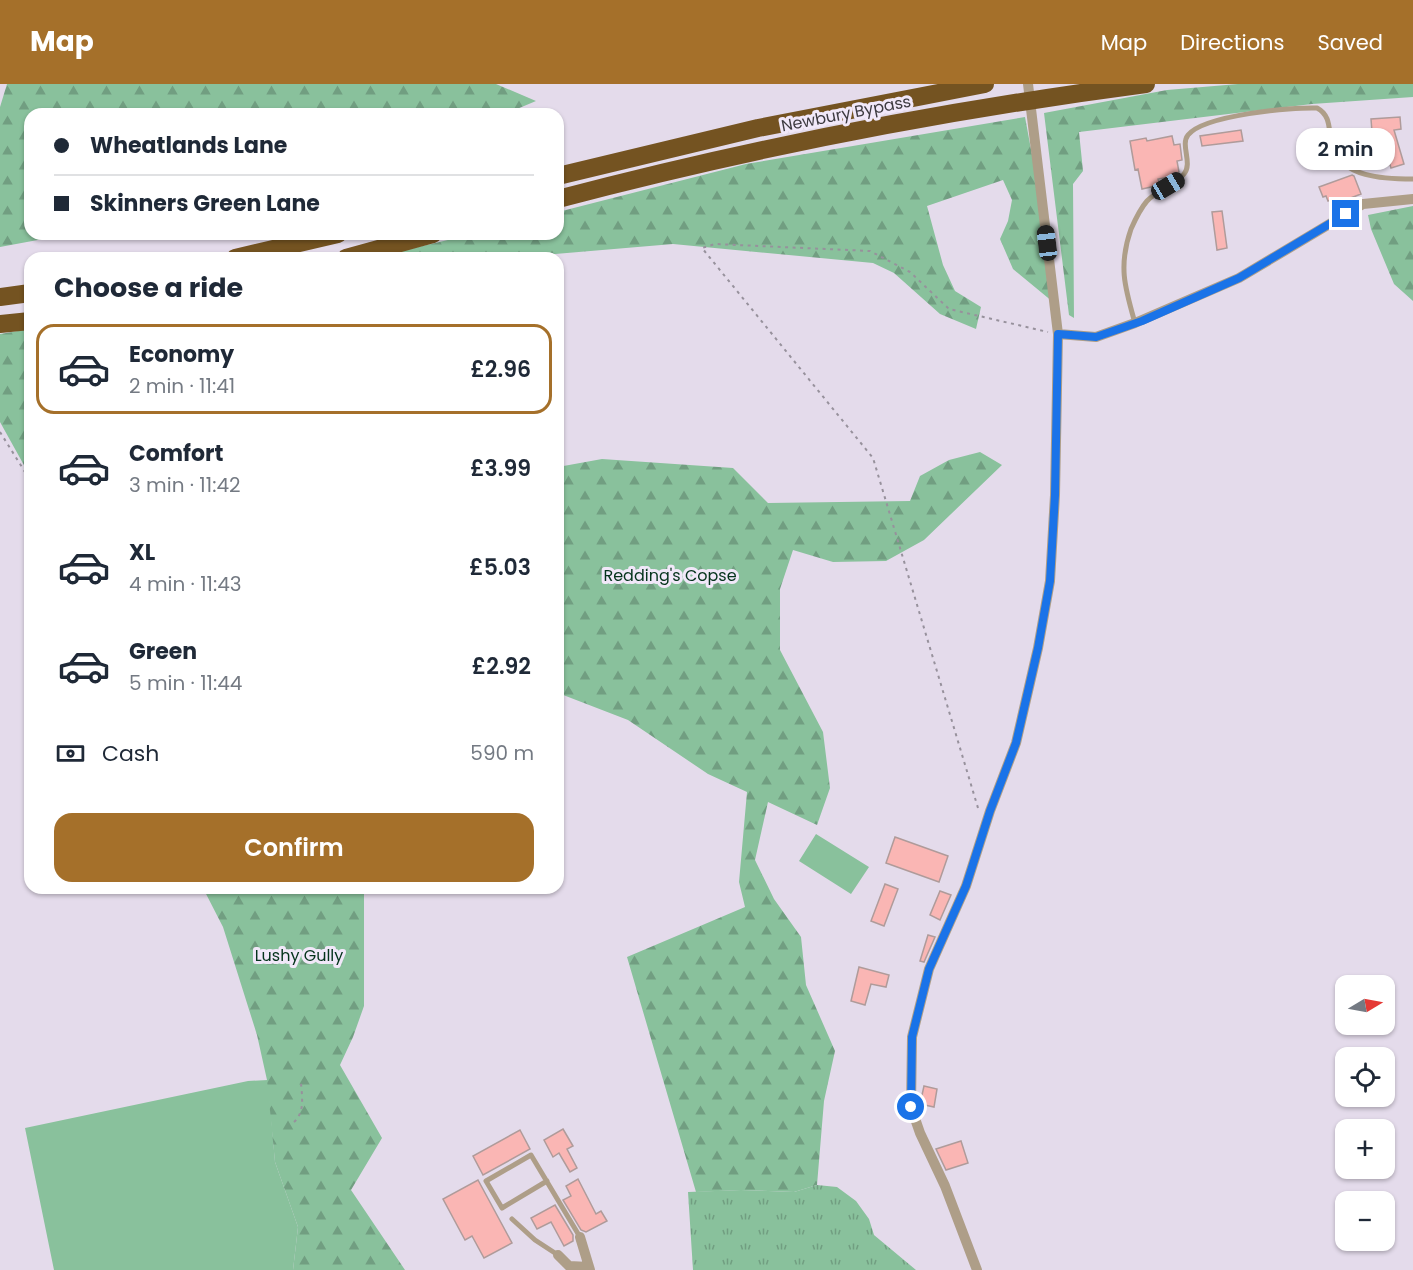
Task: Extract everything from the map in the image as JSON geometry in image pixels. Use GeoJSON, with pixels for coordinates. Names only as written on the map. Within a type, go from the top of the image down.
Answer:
{"type":"FeatureCollection","features":[{"type":"Feature","properties":{"kind":"highway","name":"Newbury Bypass"},"geometry":{"type":"LineString","coordinates":[[564,175],[758,128],[985,84]]}},
{"type":"Feature","properties":{"kind":"highway","name":"Newbury Bypass"},"geometry":{"type":"LineString","coordinates":[[564,197],[760,150],[1013,103],[1146,84]]}},
{"type":"Feature","properties":{"kind":"highway"},"geometry":{"type":"LineString","coordinates":[[261,252],[312,240]]}},
{"type":"Feature","properties":{"kind":"highway"},"geometry":{"type":"LineString","coordinates":[[368,252],[411,240]]}},
{"type":"Feature","properties":{"kind":"highway"},"geometry":{"type":"LineString","coordinates":[[0,297],[24,295]]}},
{"type":"Feature","properties":{"kind":"highway"},"geometry":{"type":"LineString","coordinates":[[0,324],[24,322]]}},
{"type":"Feature","properties":{"kind":"street"},"geometry":{"type":"LineString","coordinates":[[977,1270],[945,1186],[911,1107],[912,1037],[929,969],[966,886],[1016,743],[1038,648],[1050,581],[1055,495],[1058,334],[1028,84]]}},
{"type":"Feature","properties":{"kind":"street"},"geometry":{"type":"LineString","coordinates":[[1058,334],[1096,337],[1135,323],[1239,278],[1363,204],[1413,199]]}},
{"type":"Feature","properties":{"kind":"street"},"geometry":{"type":"LineString","coordinates":[[558,1255],[569,1266],[590,1269],[580,1238]]}},
{"type":"Feature","properties":{"kind":"lane"},"geometry":{"type":"LineString","coordinates":[[1135,323],[1124,282],[1123,260],[1127,243],[1133,225],[1146,201],[1185,173],[1188,158],[1186,140],[1189,134],[1197,128],[1234,115],[1317,108],[1329,121],[1332,146],[1337,157],[1348,169],[1359,173],[1413,179]]}},
{"type":"Feature","properties":{"kind":"lane"},"geometry":{"type":"LineString","coordinates":[[547,1181],[502,1208],[486,1181],[531,1155],[547,1181],[580,1238]]}},
{"type":"Feature","properties":{"kind":"lane"},"geometry":{"type":"LineString","coordinates":[[512,1219],[535,1240],[558,1255]]}},
{"type":"Feature","properties":{"kind":"path"},"geometry":{"type":"LineString","coordinates":[[985,830],[873,458],[702,248],[715,244],[870,251],[910,272],[949,309],[1058,334]]}},
{"type":"Feature","properties":{"kind":"path"},"geometry":{"type":"LineString","coordinates":[[0,432],[24,470]]}},
{"type":"Feature","properties":{"kind":"path"},"geometry":{"type":"LineString","coordinates":[[294,1122],[300,1117],[303,1101],[301,1083]]}},
{"type":"Feature","properties":{"kind":"green space"},"geometry":{"type":"Polygon","coordinates":[[[7,84],[496,84],[536,101],[519,108],[24,108],[24,240],[38,240],[0,247],[0,107],[7,84]]]}},
{"type":"Feature","properties":{"kind":"green space"},"geometry":{"type":"Polygon","coordinates":[[[1238,84],[1413,84],[1413,97],[1312,104],[1079,132],[1083,171],[1073,184],[1074,318],[1069,315],[1044,113],[1167,90],[1238,84]]]}},
{"type":"Feature","properties":{"kind":"green space"},"geometry":{"type":"Polygon","coordinates":[[[1025,117],[1035,171],[1053,302],[1013,269],[1000,239],[1008,221],[1012,200],[1003,180],[927,206],[943,265],[955,291],[981,307],[976,329],[940,314],[894,273],[873,263],[673,244],[564,253],[397,252],[448,240],[564,240],[564,210],[746,164],[1025,117]]]}},
{"type":"Feature","properties":{"kind":"green space"},"geometry":{"type":"Polygon","coordinates":[[[1413,206],[1413,301],[1394,284],[1371,229],[1368,215],[1413,206]]]}},
{"type":"Feature","properties":{"kind":"green space"},"geometry":{"type":"Polygon","coordinates":[[[24,330],[24,465],[0,422],[0,334],[24,330]]]}},
{"type":"Feature","properties":{"kind":"green space","name":"Redding's Copse"},"geometry":{"type":"Polygon","coordinates":[[[980,452],[1002,465],[924,540],[886,561],[833,562],[793,550],[780,589],[780,650],[823,732],[830,788],[817,825],[768,802],[755,860],[774,899],[801,937],[806,985],[835,1051],[824,1101],[817,1185],[794,1192],[741,1190],[696,1192],[627,957],[745,907],[739,882],[747,792],[708,774],[628,720],[564,695],[564,466],[602,459],[733,468],[768,503],[910,501],[920,476],[949,460],[980,452]]]}},
{"type":"Feature","properties":{"kind":"green space"},"geometry":{"type":"Polygon","coordinates":[[[816,834],[869,867],[851,894],[799,861],[816,834]]]}},
{"type":"Feature","properties":{"kind":"green space","name":"Lushy Gully"},"geometry":{"type":"Polygon","coordinates":[[[206,894],[364,894],[364,1006],[340,1065],[382,1138],[351,1190],[405,1270],[293,1270],[298,1227],[275,1162],[267,1080],[257,1035],[223,927],[206,894]]]}},
{"type":"Feature","properties":{"kind":"green space"},"geometry":{"type":"Polygon","coordinates":[[[268,1080],[275,1162],[298,1227],[293,1270],[54,1270],[25,1128],[248,1081],[268,1080]]]}},
{"type":"Feature","properties":{"kind":"green space"},"geometry":{"type":"Polygon","coordinates":[[[817,1185],[837,1187],[856,1201],[869,1219],[874,1235],[916,1270],[693,1270],[688,1192],[741,1190],[794,1192],[817,1185]]]}},
{"type":"Feature","properties":{"kind":"building"},"geometry":{"type":"Polygon","coordinates":[[[1400,117],[1401,129],[1394,130],[1404,164],[1391,168],[1380,131],[1372,132],[1371,119],[1400,117]]]}},
{"type":"Feature","properties":{"kind":"building"},"geometry":{"type":"Polygon","coordinates":[[[1241,130],[1243,141],[1202,146],[1200,136],[1241,130]]]}},
{"type":"Feature","properties":{"kind":"building"},"geometry":{"type":"Polygon","coordinates":[[[1172,136],[1174,145],[1180,144],[1182,160],[1177,161],[1179,172],[1175,176],[1158,179],[1160,185],[1142,189],[1138,169],[1135,170],[1130,141],[1146,138],[1147,141],[1172,136]]]}},
{"type":"Feature","properties":{"kind":"building"},"geometry":{"type":"Polygon","coordinates":[[[1352,175],[1361,194],[1335,204],[1333,199],[1328,201],[1326,196],[1323,197],[1319,187],[1352,175]]]}},
{"type":"Feature","properties":{"kind":"building"},"geometry":{"type":"Polygon","coordinates":[[[1222,211],[1227,248],[1217,250],[1212,212],[1222,211]]]}},
{"type":"Feature","properties":{"kind":"building"},"geometry":{"type":"Polygon","coordinates":[[[895,837],[948,856],[939,882],[886,863],[895,837]]]}},
{"type":"Feature","properties":{"kind":"building"},"geometry":{"type":"Polygon","coordinates":[[[885,884],[898,889],[884,926],[871,921],[885,884]]]}},
{"type":"Feature","properties":{"kind":"building"},"geometry":{"type":"Polygon","coordinates":[[[940,891],[951,895],[940,920],[930,915],[940,891]]]}},
{"type":"Feature","properties":{"kind":"building"},"geometry":{"type":"Polygon","coordinates":[[[928,935],[935,937],[924,962],[920,961],[928,935]]]}},
{"type":"Feature","properties":{"kind":"building"},"geometry":{"type":"Polygon","coordinates":[[[859,967],[889,975],[886,987],[871,984],[865,1005],[851,1001],[859,967]]]}},
{"type":"Feature","properties":{"kind":"building"},"geometry":{"type":"Polygon","coordinates":[[[924,1086],[937,1089],[934,1107],[920,1104],[924,1086]]]}},
{"type":"Feature","properties":{"kind":"building"},"geometry":{"type":"Polygon","coordinates":[[[563,1129],[573,1146],[567,1149],[577,1168],[570,1172],[559,1153],[553,1157],[544,1140],[563,1129]]]}},
{"type":"Feature","properties":{"kind":"building"},"geometry":{"type":"Polygon","coordinates":[[[520,1130],[530,1149],[483,1175],[473,1156],[520,1130]]]}},
{"type":"Feature","properties":{"kind":"building"},"geometry":{"type":"Polygon","coordinates":[[[961,1141],[968,1163],[946,1170],[936,1149],[961,1141]]]}},
{"type":"Feature","properties":{"kind":"building"},"geometry":{"type":"Polygon","coordinates":[[[578,1179],[596,1214],[601,1211],[607,1221],[586,1232],[581,1230],[563,1200],[571,1196],[566,1186],[578,1179]]]}},
{"type":"Feature","properties":{"kind":"building"},"geometry":{"type":"Polygon","coordinates":[[[478,1180],[512,1243],[484,1258],[472,1236],[465,1240],[443,1199],[478,1180]]]}},
{"type":"Feature","properties":{"kind":"building"},"geometry":{"type":"Polygon","coordinates":[[[555,1205],[573,1235],[573,1241],[564,1246],[551,1222],[537,1229],[531,1218],[555,1205]]]}},
{"type":"Feature","properties":{"kind":"route"},"geometry":{"type":"LineString","coordinates":[[911,1107],[912,1037],[929,969],[966,886],[990,811],[1016,743],[1038,648],[1050,581],[1055,495],[1058,334],[1096,337],[1142,321],[1239,278],[1346,214]]}}]}
